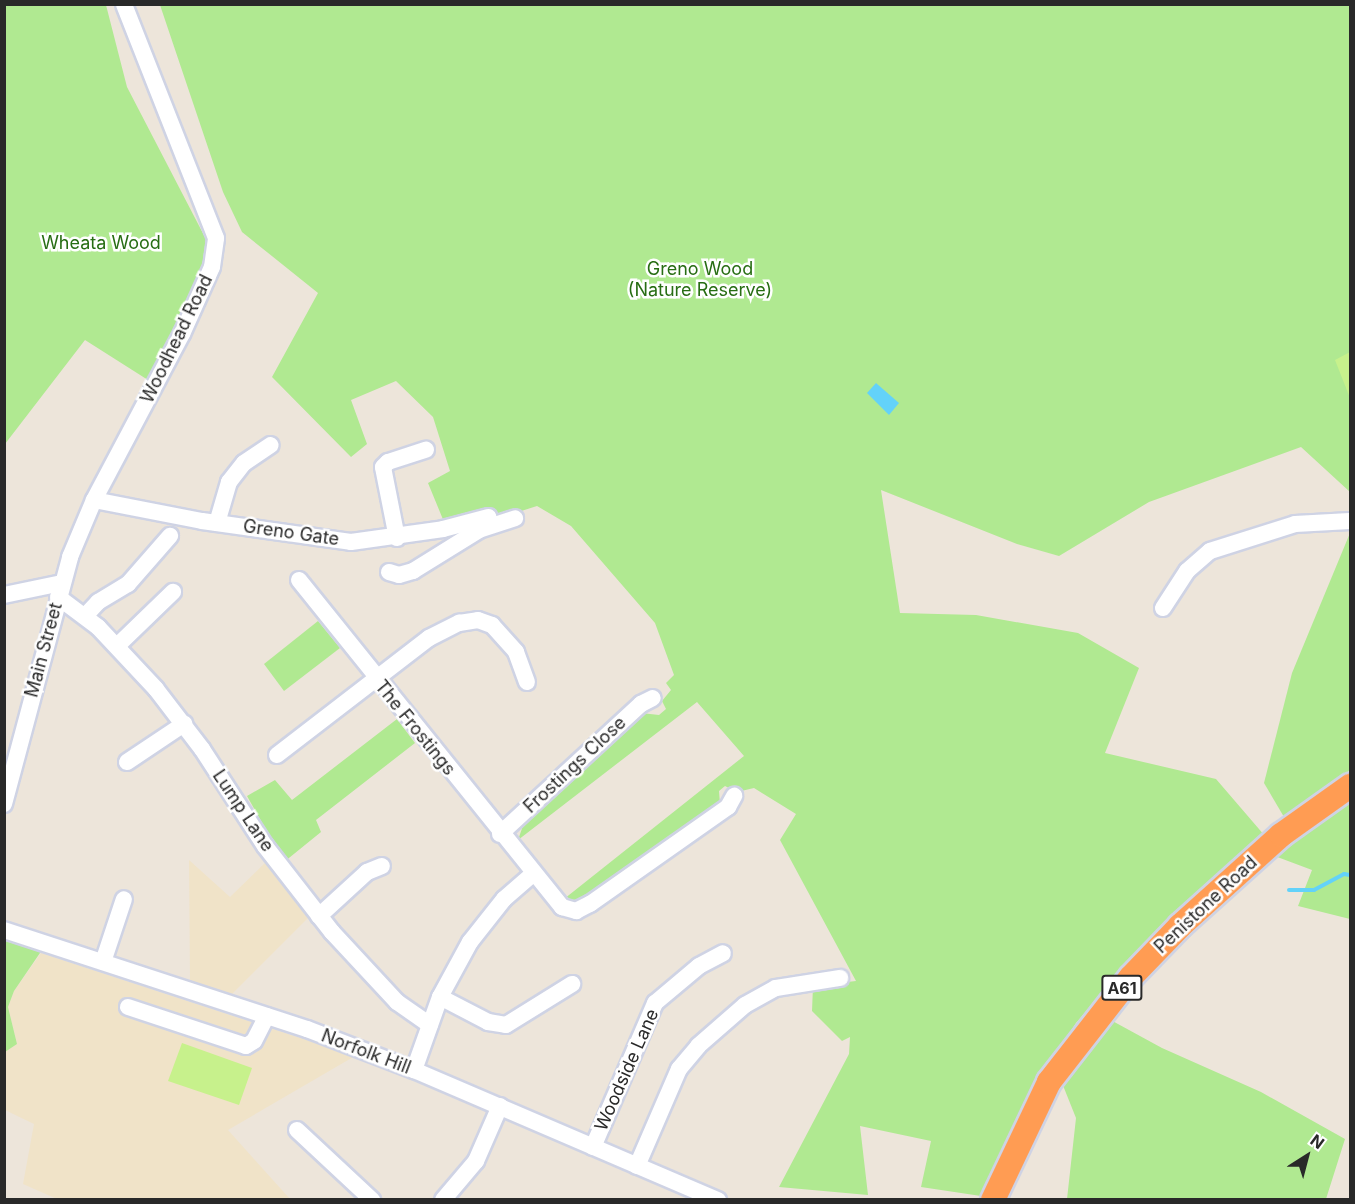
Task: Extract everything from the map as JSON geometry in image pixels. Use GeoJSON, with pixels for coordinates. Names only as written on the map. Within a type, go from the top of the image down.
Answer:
{"type":"FeatureCollection","features":[{"type":"Feature","properties":{"kind":"highway","name":"Penistone Road"},"geometry":{"type":"LineString","coordinates":[[993,1200],[1049,1082],[1131,977],[1180,926],[1281,836],[1350,786]]}},
{"type":"Feature","properties":{"kind":"street","name":"Woodhead Road"},"geometry":{"type":"LineString","coordinates":[[94,500],[204,288],[212,267],[216,238],[124,4]]}},
{"type":"Feature","properties":{"kind":"street"},"geometry":{"type":"LineString","coordinates":[[217,523],[229,482],[244,463],[271,445]]}},
{"type":"Feature","properties":{"kind":"street"},"geometry":{"type":"LineString","coordinates":[[397,538],[383,467],[388,462],[426,450]]}},
{"type":"Feature","properties":{"kind":"street","name":"Greno Gate"},"geometry":{"type":"LineString","coordinates":[[94,500],[217,523],[351,542],[397,538],[488,517]]}},
{"type":"Feature","properties":{"kind":"street","name":"Main Street"},"geometry":{"type":"LineString","coordinates":[[5,803],[60,590],[94,500]]}},
{"type":"Feature","properties":{"kind":"street"},"geometry":{"type":"LineString","coordinates":[[389,572],[399,575],[413,571],[479,530],[515,518]]}},
{"type":"Feature","properties":{"kind":"street"},"geometry":{"type":"LineString","coordinates":[[1163,608],[1187,571],[1210,551],[1295,524],[1350,521]]}},
{"type":"Feature","properties":{"kind":"street"},"geometry":{"type":"LineString","coordinates":[[428,532],[442,552]]}},
{"type":"Feature","properties":{"kind":"street"},"geometry":{"type":"LineString","coordinates":[[85,616],[98,602],[129,584],[170,536]]}},
{"type":"Feature","properties":{"kind":"street","name":"The Frostings"},"geometry":{"type":"LineString","coordinates":[[299,580],[532,875],[555,903],[570,911],[599,898],[728,807],[734,796]]}},
{"type":"Feature","properties":{"kind":"street"},"geometry":{"type":"LineString","coordinates":[[4,595],[42,584],[60,590]]}},
{"type":"Feature","properties":{"kind":"street","name":"Lump Lane"},"geometry":{"type":"LineString","coordinates":[[60,590],[117,646],[184,724],[265,846],[319,916],[397,1002],[430,1025]]}},
{"type":"Feature","properties":{"kind":"street"},"geometry":{"type":"LineString","coordinates":[[117,646],[173,592]]}},
{"type":"Feature","properties":{"kind":"street"},"geometry":{"type":"LineString","coordinates":[[277,755],[445,628],[478,620],[492,625],[516,652],[527,682]]}},
{"type":"Feature","properties":{"kind":"street","name":"Frostings Close"},"geometry":{"type":"LineString","coordinates":[[500,834],[641,704],[653,698]]}},
{"type":"Feature","properties":{"kind":"street"},"geometry":{"type":"LineString","coordinates":[[127,762],[184,724]]}},
{"type":"Feature","properties":{"kind":"street"},"geometry":{"type":"LineString","coordinates":[[319,916],[367,872],[382,866]]}},
{"type":"Feature","properties":{"kind":"street"},"geometry":{"type":"LineString","coordinates":[[414,1070],[440,997],[485,920],[532,875]]}},
{"type":"Feature","properties":{"kind":"street"},"geometry":{"type":"LineString","coordinates":[[103,962],[124,899]]}},
{"type":"Feature","properties":{"kind":"street","name":"Norfolk Hill"},"geometry":{"type":"LineString","coordinates":[[4,930],[267,1016],[414,1070],[718,1200]]}},
{"type":"Feature","properties":{"kind":"street","name":"Woodside Lane"},"geometry":{"type":"LineString","coordinates":[[593,1147],[655,1004],[699,966],[723,953]]}},
{"type":"Feature","properties":{"kind":"street"},"geometry":{"type":"LineString","coordinates":[[637,1166],[680,1069],[698,1046],[745,1005],[776,988],[840,978]]}},
{"type":"Feature","properties":{"kind":"street"},"geometry":{"type":"LineString","coordinates":[[440,997],[488,1022],[507,1025],[572,984]]}},
{"type":"Feature","properties":{"kind":"street"},"geometry":{"type":"LineString","coordinates":[[128,1007],[246,1046],[254,1041],[267,1016]]}},
{"type":"Feature","properties":{"kind":"street"},"geometry":{"type":"LineString","coordinates":[[443,1200],[476,1161],[500,1106]]}},
{"type":"Feature","properties":{"kind":"street"},"geometry":{"type":"LineString","coordinates":[[297,1130],[372,1200]]}},
{"type":"Feature","properties":{"kind":"shaded area"},"geometry":{"type":"Polygon","coordinates":[[[189,860],[230,897],[267,861],[311,915],[232,994],[190,981],[189,860]]]}},
{"type":"Feature","properties":{"kind":"shaded area"},"geometry":{"type":"Polygon","coordinates":[[[41,953],[355,1056],[228,1130],[290,1199],[57,1199],[23,1184],[34,1124],[5,1110],[5,1052],[17,1044],[8,1007],[14,991],[41,953]]]}},
{"type":"Feature","properties":{"kind":"green space","name":"Wheata Wood"},"geometry":{"type":"Polygon","coordinates":[[[5,5],[106,5],[127,87],[209,245],[189,301],[148,380],[85,340],[5,444],[5,5]]]}},
{"type":"Feature","properties":{"kind":"green space","name":"Greno Wood (Nature Reserve)"},"geometry":{"type":"Polygon","coordinates":[[[160,5],[1350,5],[1350,492],[1301,447],[1149,502],[1059,556],[1017,544],[881,490],[900,613],[976,615],[1078,633],[1139,668],[1105,753],[1216,779],[1265,836],[1122,970],[1076,1023],[1044,1073],[981,1196],[921,1187],[931,1141],[860,1126],[868,1195],[779,1187],[849,1054],[850,1037],[842,1041],[812,1011],[813,986],[856,981],[780,840],[796,814],[754,788],[737,792],[725,786],[719,791],[720,804],[597,891],[576,900],[564,899],[744,756],[697,702],[518,840],[526,817],[641,713],[659,715],[666,709],[662,701],[671,690],[666,683],[674,675],[655,623],[571,526],[537,506],[449,534],[428,483],[450,471],[433,417],[396,381],[351,400],[367,444],[351,457],[272,377],[318,293],[242,232],[223,192],[160,5]]]}},
{"type":"Feature","properties":{"kind":"green space"},"geometry":{"type":"Polygon","coordinates":[[[1350,352],[1350,398],[1335,360],[1350,352]]]}},
{"type":"Feature","properties":{"kind":"green space"},"geometry":{"type":"Polygon","coordinates":[[[1350,533],[1350,770],[1284,817],[1264,783],[1292,673],[1350,533]]]}},
{"type":"Feature","properties":{"kind":"green space"},"geometry":{"type":"Polygon","coordinates":[[[318,621],[340,648],[284,691],[264,664],[318,621]]]}},
{"type":"Feature","properties":{"kind":"green space"},"geometry":{"type":"Polygon","coordinates":[[[397,719],[415,743],[316,820],[321,832],[284,862],[247,796],[275,780],[292,800],[397,719]]]}},
{"type":"Feature","properties":{"kind":"green space"},"geometry":{"type":"Polygon","coordinates":[[[1350,799],[1350,919],[1298,906],[1312,870],[1272,855],[1350,799]]]}},
{"type":"Feature","properties":{"kind":"green space"},"geometry":{"type":"Polygon","coordinates":[[[5,939],[42,950],[14,991],[8,1007],[17,1044],[5,1052],[5,939]]]}},
{"type":"Feature","properties":{"kind":"green space"},"geometry":{"type":"Polygon","coordinates":[[[1107,1018],[1162,1048],[1261,1092],[1345,1139],[1326,1199],[1067,1199],[1076,1118],[1062,1083],[1107,1018]]]}},
{"type":"Feature","properties":{"kind":"green space"},"geometry":{"type":"Polygon","coordinates":[[[182,1043],[252,1068],[239,1105],[168,1081],[182,1043]]]}},
{"type":"Feature","properties":{"kind":"water"},"geometry":{"type":"Polygon","coordinates":[[[876,383],[899,403],[889,415],[867,393],[876,383]]]}},
{"type":"Feature","properties":{"kind":"waterway"},"geometry":{"type":"LineString","coordinates":[[1289,890],[1314,890],[1344,874],[1350,875]]}}]}
